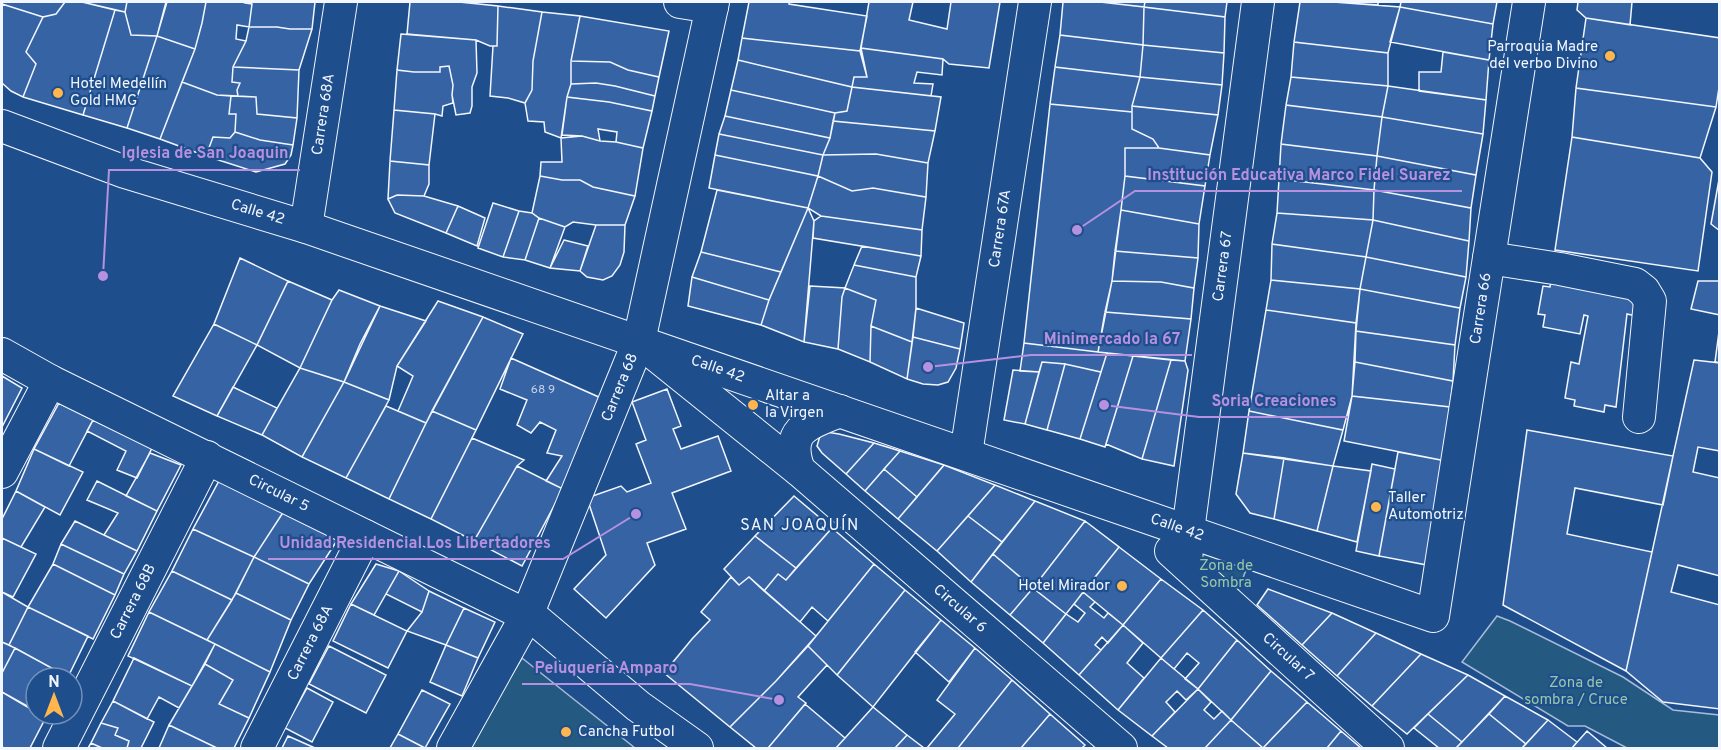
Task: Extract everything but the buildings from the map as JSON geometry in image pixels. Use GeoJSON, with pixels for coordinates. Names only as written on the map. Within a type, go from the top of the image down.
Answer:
{"type":"FeatureCollection","features":[{"type":"Feature","properties":{"kind":"street","name":"Carrera 68A"},"geometry":{"type":"LineString","coordinates":[[306,227],[341,2]]}},
{"type":"Feature","properties":{"kind":"street"},"geometry":{"type":"LineString","coordinates":[[680,2],[712,4]]}},
{"type":"Feature","properties":{"kind":"street","name":"Carrera 67A"},"geometry":{"type":"LineString","coordinates":[[966,454],[1035,2]]}},
{"type":"Feature","properties":{"kind":"street","name":"Carrera 67"},"geometry":{"type":"LineString","coordinates":[[1188,531],[1258,2]]}},
{"type":"Feature","properties":{"kind":"street","name":"Carrera 66"},"geometry":{"type":"LineString","coordinates":[[1433,616],[1529,2]]}},
{"type":"Feature","properties":{"kind":"street","name":"Carrera 68"},"geometry":{"type":"LineString","coordinates":[[453,748],[527,615],[639,342],[712,4]]}},
{"type":"Feature","properties":{"kind":"street","name":"Calle 42"},"geometry":{"type":"LineString","coordinates":[[2,126],[124,172],[306,227],[1433,616]]}},
{"type":"Feature","properties":{"kind":"street"},"geometry":{"type":"LineString","coordinates":[[1487,267],[1536,283]]}},
{"type":"Feature","properties":{"kind":"street"},"geometry":{"type":"LineString","coordinates":[[1487,267],[1560,269],[1635,284],[1644,291],[1650,301],[1639,417]]}},
{"type":"Feature","properties":{"kind":"street","name":"Circular 6"},"geometry":{"type":"LineString","coordinates":[[639,342],[799,470],[1121,748]]}},
{"type":"Feature","properties":{"kind":"street","name":"Circular 5"},"geometry":{"type":"LineString","coordinates":[[2,354],[50,381],[536,620],[638,706],[696,748]]}},
{"type":"Feature","properties":{"kind":"street"},"geometry":{"type":"LineString","coordinates":[[2,472],[50,381]]}},
{"type":"Feature","properties":{"kind":"street"},"geometry":{"type":"LineString","coordinates":[[799,470],[794,455],[796,437],[814,421],[840,411]]}},
{"type":"Feature","properties":{"kind":"street","name":"Carrera 68B"},"geometry":{"type":"LineString","coordinates":[[59,748],[207,457]]}},
{"type":"Feature","properties":{"kind":"street","name":"Circular 7"},"geometry":{"type":"LineString","coordinates":[[1119,507],[1186,564],[1388,748]]}},
{"type":"Feature","properties":{"kind":"street"},"geometry":{"type":"LineString","coordinates":[[1186,564],[1188,531]]}},
{"type":"Feature","properties":{"kind":"street","name":"Carrera 68A"},"geometry":{"type":"LineString","coordinates":[[257,748],[365,536]]}},
{"type":"Feature","properties":{"kind":"green space","name":"Zona de Sombra"},"geometry":{"type":"Polygon","coordinates":[[[1188,545],[1248,565],[1233,603],[1188,545]]]}},
{"type":"Feature","properties":{"kind":"green space","name":"Zona de sombra / Cruce"},"geometry":{"type":"Polygon","coordinates":[[[1497,616],[1623,677],[1673,710],[1719,715],[1719,748],[1627,748],[1585,726],[1568,726],[1462,662],[1497,616]]]}},
{"type":"Feature","properties":{"kind":"green space"},"geometry":{"type":"Polygon","coordinates":[[[522,658],[635,748],[468,748],[522,658]]]}},
{"type":"Feature","properties":{"kind":"place","name":"Parroquia Madre del verbo Divino"},"geometry":{"type":"Point","coordinates":[1610,56]}},
{"type":"Feature","properties":{"kind":"place","name":"Hotel Medellín Gold HMG"},"geometry":{"type":"Point","coordinates":[58,93]}},
{"type":"Feature","properties":{"kind":"place","name":"Institución Educativa Marco Fidel Suarez"},"geometry":{"type":"Point","coordinates":[1077,230]}},
{"type":"Feature","properties":{"kind":"place","name":"Iglesia de San Joaquin"},"geometry":{"type":"Point","coordinates":[103,276]}},
{"type":"Feature","properties":{"kind":"place","name":"Minimercado la 67"},"geometry":{"type":"Point","coordinates":[928,367]}},
{"type":"Feature","properties":{"kind":"place","name":"Altar a la Virgen"},"geometry":{"type":"Point","coordinates":[753,405]}},
{"type":"Feature","properties":{"kind":"place","name":"Soria Creaciones"},"geometry":{"type":"Point","coordinates":[1104,405]}},
{"type":"Feature","properties":{"kind":"place","name":"Taller Automotriz"},"geometry":{"type":"Point","coordinates":[1376,507]}},
{"type":"Feature","properties":{"kind":"place","name":"Unidad Residencial Los Libertadores"},"geometry":{"type":"Point","coordinates":[636,514]}},
{"type":"Feature","properties":{"kind":"place","name":"Hotel Mirador"},"geometry":{"type":"Point","coordinates":[1122,586]}},
{"type":"Feature","properties":{"kind":"place","name":"Peluquería Amparo"},"geometry":{"type":"Point","coordinates":[779,700]}},
{"type":"Feature","properties":{"kind":"place","name":"Cancha Futbol"},"geometry":{"type":"Point","coordinates":[566,732]}},
{"type":"Feature","properties":{"kind":"district","name":"SAN JOAQUÍN"},"geometry":{"type":"Point","coordinates":[800,526]}}]}
